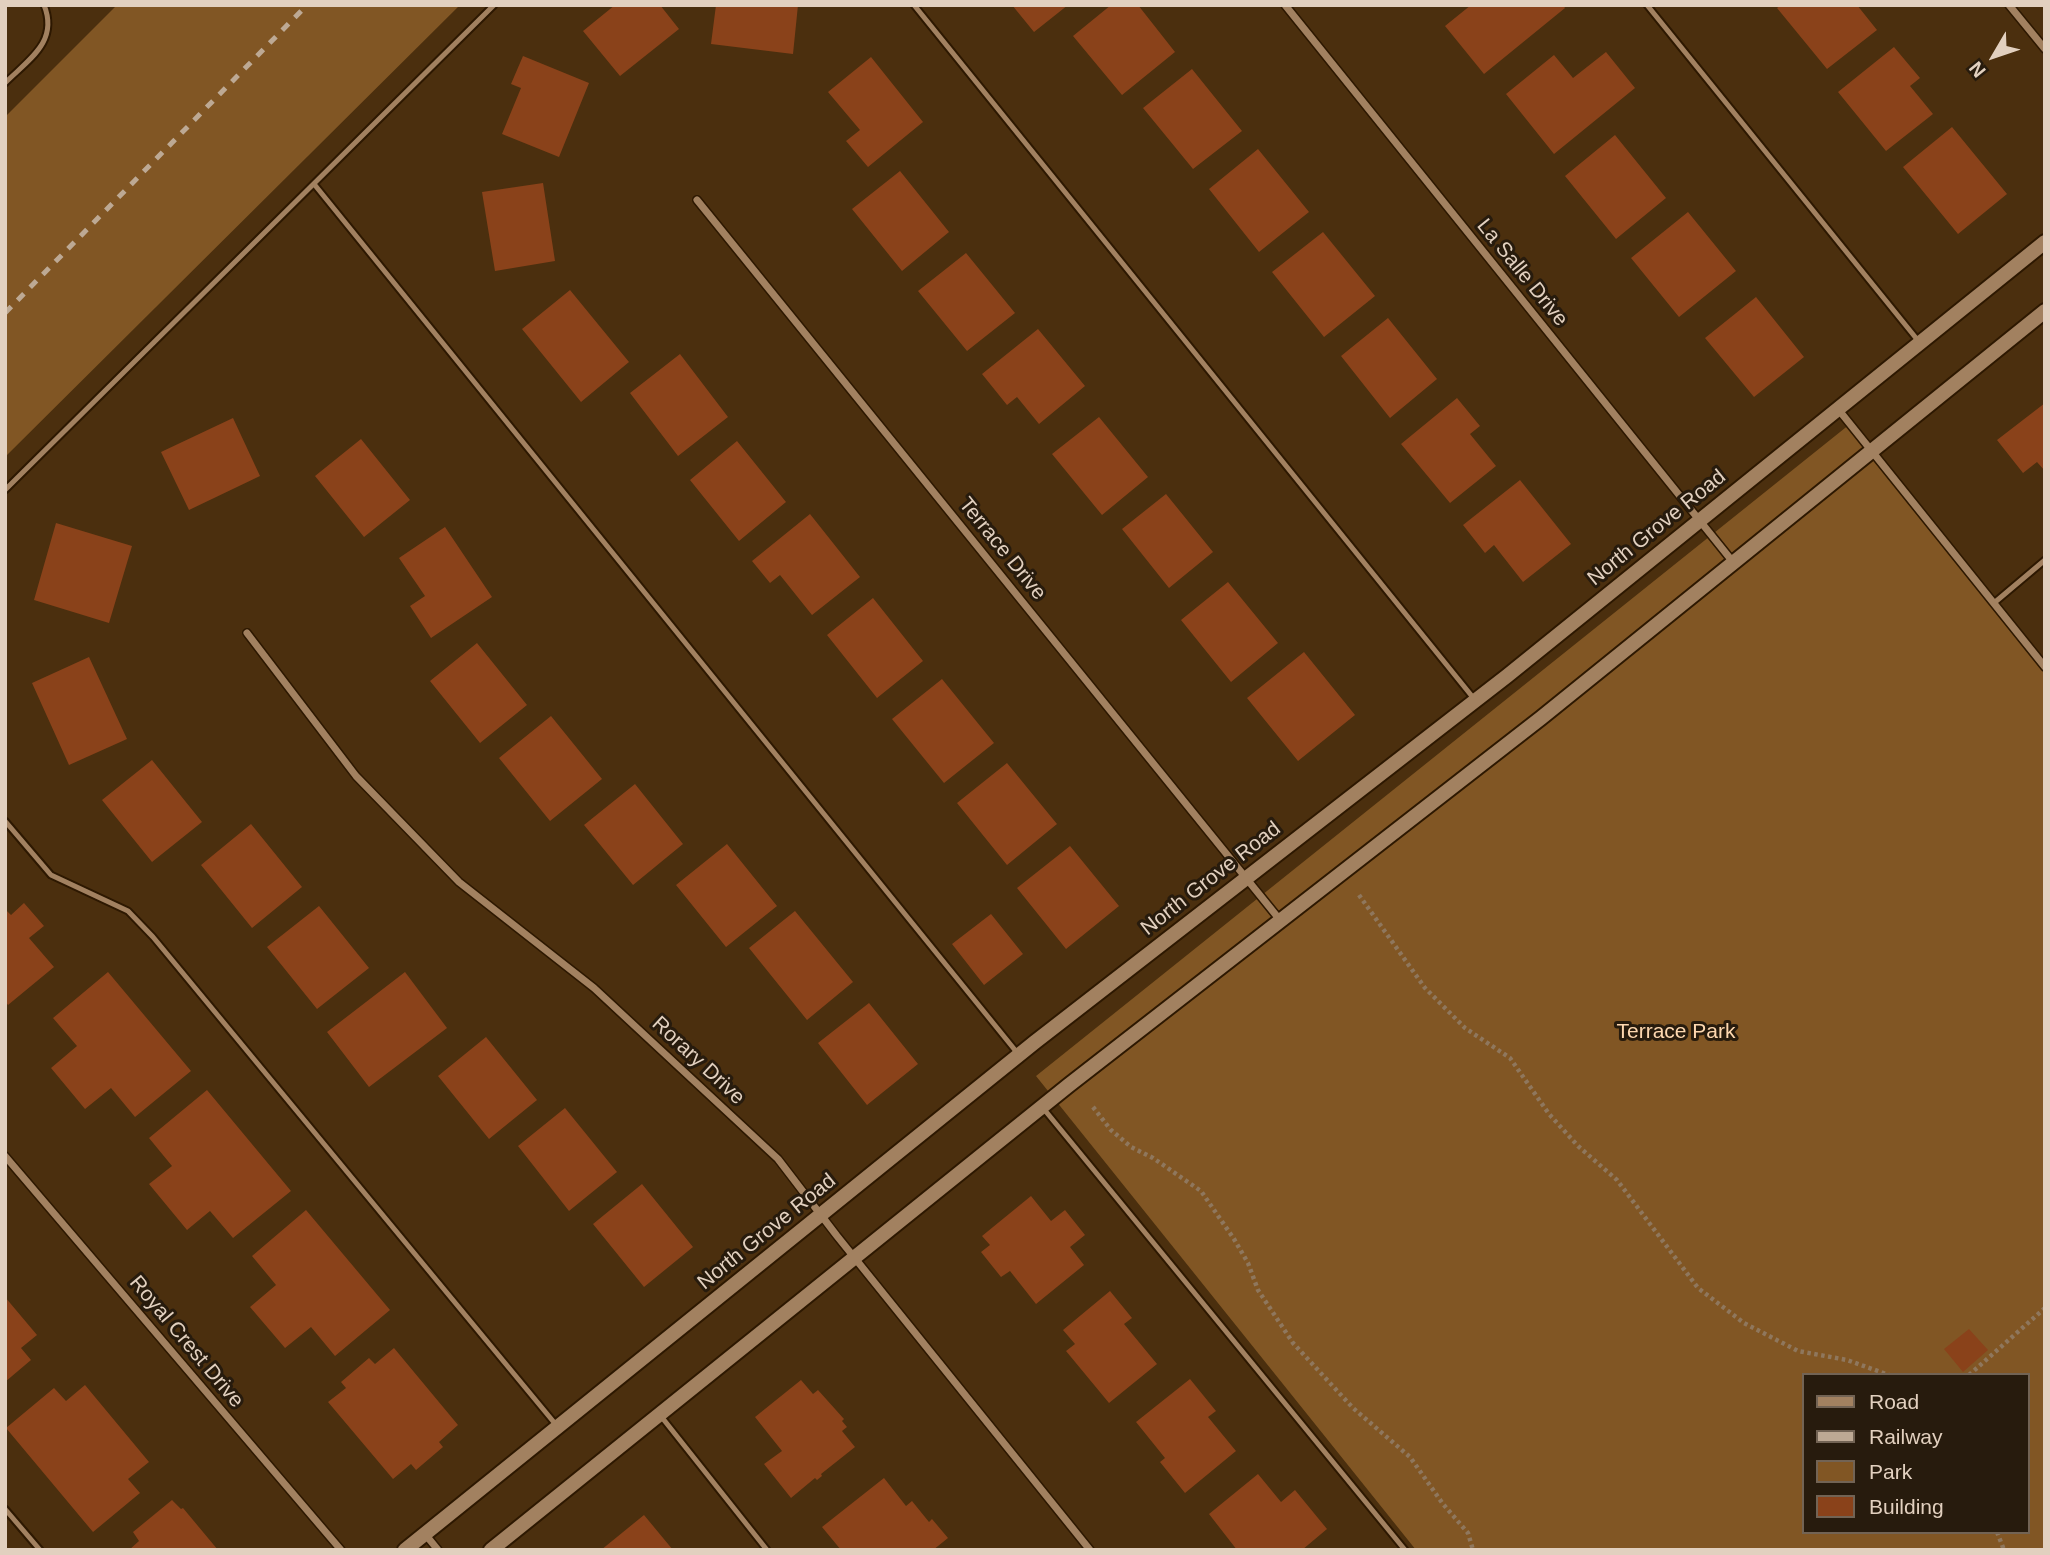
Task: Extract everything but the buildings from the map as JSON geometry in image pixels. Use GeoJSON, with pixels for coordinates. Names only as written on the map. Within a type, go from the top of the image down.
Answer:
{"type":"FeatureCollection","features":[{"type":"Feature","properties":{"kind":"street","name":"La Salle Drive"},"geometry":{"type":"LineString","coordinates":[[1285,5],[1733,562]]}},
{"type":"Feature","properties":{"kind":"street"},"geometry":{"type":"LineString","coordinates":[[2009,5],[2045,49]]}},
{"type":"Feature","properties":{"kind":"street","name":"Terrace Drive"},"geometry":{"type":"LineString","coordinates":[[697,200],[1280,920]]}},
{"type":"Feature","properties":{"kind":"street","name":"North Grove Road"},"geometry":{"type":"LineString","coordinates":[[405,1550],[1019,1055],[1475,700],[2045,242]]}},
{"type":"Feature","properties":{"kind":"street"},"geometry":{"type":"LineString","coordinates":[[491,1550],[1041,1107],[1541,718],[2045,311]]}},
{"type":"Feature","properties":{"kind":"street"},"geometry":{"type":"LineString","coordinates":[[1838,409],[2045,667]]}},
{"type":"Feature","properties":{"kind":"street","name":"Rorary Drive"},"geometry":{"type":"LineString","coordinates":[[247,633],[356,776],[459,882],[594,988],[778,1159],[854,1258],[1090,1550]]}},
{"type":"Feature","properties":{"kind":"street","name":"Royal Crest Drive"},"geometry":{"type":"LineString","coordinates":[[5,1156],[341,1550]]}},
{"type":"Feature","properties":{"kind":"street"},"geometry":{"type":"LineString","coordinates":[[425,1534],[438,1550]]}},
{"type":"Feature","properties":{"kind":"lane"},"geometry":{"type":"LineString","coordinates":[[5,83],[44,44],[48,23],[44,5]]}},
{"type":"Feature","properties":{"kind":"lane"},"geometry":{"type":"LineString","coordinates":[[5,490],[494,5]]}},
{"type":"Feature","properties":{"kind":"lane"},"geometry":{"type":"LineString","coordinates":[[914,5],[1475,700]]}},
{"type":"Feature","properties":{"kind":"lane"},"geometry":{"type":"LineString","coordinates":[[1647,5],[1920,343]]}},
{"type":"Feature","properties":{"kind":"lane"},"geometry":{"type":"LineString","coordinates":[[314,184],[1019,1055]]}},
{"type":"Feature","properties":{"kind":"lane"},"geometry":{"type":"LineString","coordinates":[[1994,603],[2045,560]]}},
{"type":"Feature","properties":{"kind":"lane"},"geometry":{"type":"LineString","coordinates":[[5,821],[51,875],[128,911],[153,937],[558,1428]]}},
{"type":"Feature","properties":{"kind":"lane"},"geometry":{"type":"LineString","coordinates":[[1041,1107],[1405,1550]]}},
{"type":"Feature","properties":{"kind":"lane"},"geometry":{"type":"LineString","coordinates":[[660,1415],[767,1550]]}},
{"type":"Feature","properties":{"kind":"lane"},"geometry":{"type":"LineString","coordinates":[[5,1508],[40,1550]]}},
{"type":"Feature","properties":{"kind":"path"},"geometry":{"type":"LineString","coordinates":[[1359,895],[1425,988],[1465,1028],[1510,1058],[1549,1114],[1578,1146],[1618,1180],[1698,1288],[1744,1323],[1798,1351],[1847,1360],[1883,1373]]}},
{"type":"Feature","properties":{"kind":"path"},"geometry":{"type":"LineString","coordinates":[[1093,1107],[1111,1130],[1130,1147],[1153,1158],[1201,1191],[1234,1239],[1248,1263],[1258,1290],[1293,1343],[1353,1408],[1410,1457],[1443,1504],[1468,1533],[1473,1550]]}},
{"type":"Feature","properties":{"kind":"path"},"geometry":{"type":"LineString","coordinates":[[1971,1373],[2045,1308]]}},
{"type":"Feature","properties":{"kind":"green space"},"geometry":{"type":"Polygon","coordinates":[[[117,5],[460,5],[5,457],[5,117],[117,5]]]}},
{"type":"Feature","properties":{"kind":"green space","name":"Terrace Park"},"geometry":{"type":"Polygon","coordinates":[[[1850,424],[2045,666],[2045,1550],[1416,1550],[1036,1076],[1850,424]]]}},
{"type":"Feature","properties":{"kind":"railway"},"geometry":{"type":"LineString","coordinates":[[5,313],[307,5]]}}]}
